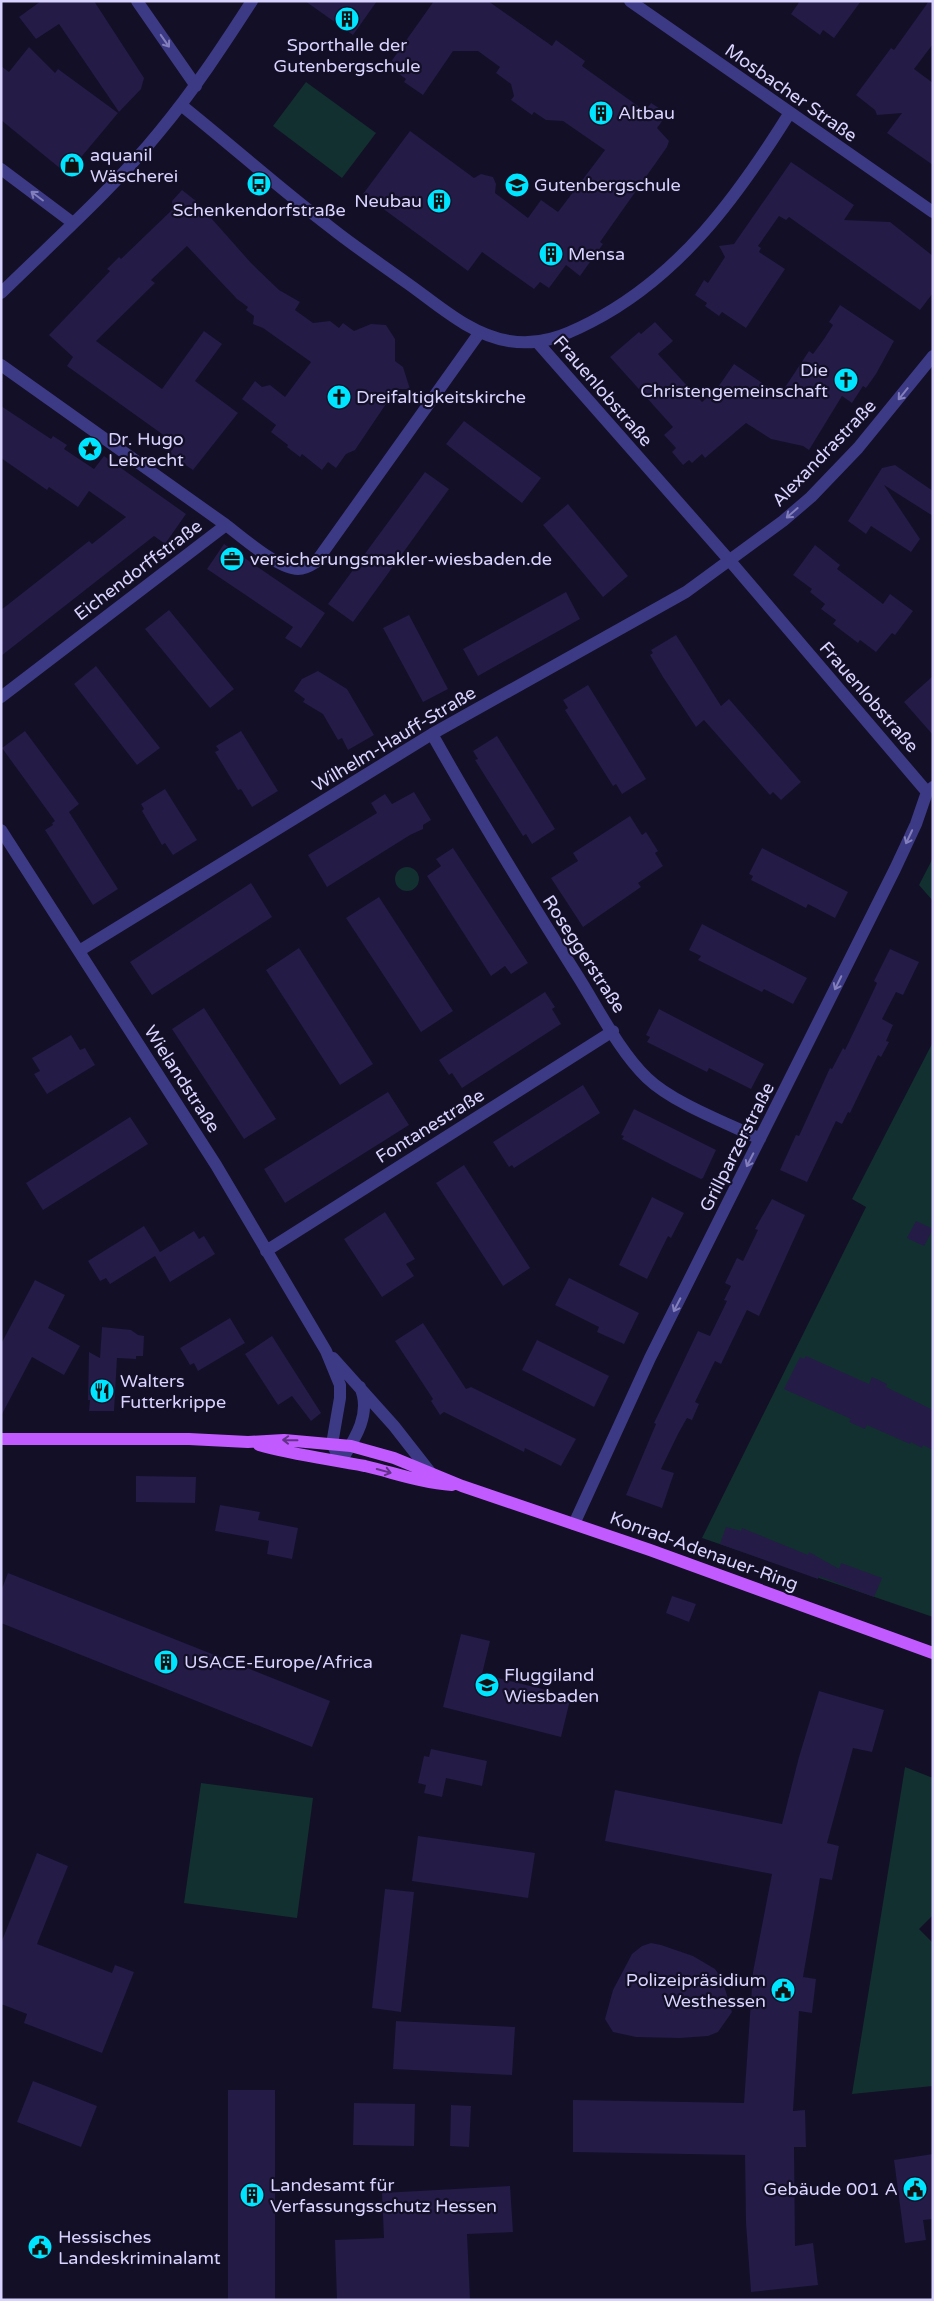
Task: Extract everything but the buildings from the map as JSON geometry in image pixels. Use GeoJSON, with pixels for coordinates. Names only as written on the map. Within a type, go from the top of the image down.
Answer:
{"type":"FeatureCollection","features":[{"type":"Feature","properties":{"kind":"main road","name":"Konrad-Adenauer-Ring"},"geometry":{"type":"LineString","coordinates":[[1,1439],[189,1439],[248,1442],[284,1440],[351,1446],[394,1458],[462,1486],[933,1652]]}},
{"type":"Feature","properties":{"kind":"main road","name":"Konrad-Adenauer-Ring"},"geometry":{"type":"LineString","coordinates":[[248,1442],[291,1454],[341,1461],[426,1483],[462,1486]]}},
{"type":"Feature","properties":{"kind":"street"},"geometry":{"type":"LineString","coordinates":[[137,1],[196,86]]}},
{"type":"Feature","properties":{"kind":"street"},"geometry":{"type":"LineString","coordinates":[[1,293],[136,158],[196,86],[252,1]]}},
{"type":"Feature","properties":{"kind":"street","name":"Mosbacher Straße"},"geometry":{"type":"LineString","coordinates":[[630,1],[789,114],[933,212]]}},
{"type":"Feature","properties":{"kind":"street","name":"Frauenlobstraße"},"geometry":{"type":"LineString","coordinates":[[181,105],[330,228],[455,317],[480,332],[508,341],[538,343],[930,790]]}},
{"type":"Feature","properties":{"kind":"street"},"geometry":{"type":"LineString","coordinates":[[538,343],[560,337],[605,315],[635,295],[669,268],[708,229],[730,203],[752,174],[789,114]]}},
{"type":"Feature","properties":{"kind":"street"},"geometry":{"type":"LineString","coordinates":[[1,169],[73,223]]}},
{"type":"Feature","properties":{"kind":"street","name":"Eichendorffstraße"},"geometry":{"type":"LineString","coordinates":[[1,696],[226,525],[284,566],[299,570],[308,568],[316,562],[480,332]]}},
{"type":"Feature","properties":{"kind":"street","name":"Alexandrastraße"},"geometry":{"type":"LineString","coordinates":[[730,561],[811,497],[858,448],[933,356]]}},
{"type":"Feature","properties":{"kind":"street"},"geometry":{"type":"LineString","coordinates":[[1,365],[226,525]]}},
{"type":"Feature","properties":{"kind":"street","name":"Wilhelm-Hauff-Straße"},"geometry":{"type":"LineString","coordinates":[[79,951],[432,734],[679,596],[730,561]]}},
{"type":"Feature","properties":{"kind":"street","name":"Roseggerstraße"},"geometry":{"type":"LineString","coordinates":[[432,734],[503,857],[632,1060],[648,1079],[682,1101],[760,1139]]}},
{"type":"Feature","properties":{"kind":"street","name":"Grillparzerstraße"},"geometry":{"type":"LineString","coordinates":[[574,1524],[650,1358],[916,824],[930,790]]}},
{"type":"Feature","properties":{"kind":"street","name":"Wielandstraße"},"geometry":{"type":"LineString","coordinates":[[1,830],[216,1165],[326,1351],[336,1372],[340,1391],[332,1444]]}},
{"type":"Feature","properties":{"kind":"street","name":"Fontanestraße"},"geometry":{"type":"LineString","coordinates":[[266,1251],[613,1031]]}},
{"type":"Feature","properties":{"kind":"street","name":"Wielandstraße"},"geometry":{"type":"LineString","coordinates":[[326,1351],[360,1387],[430,1472]]}},
{"type":"Feature","properties":{"kind":"street"},"geometry":{"type":"LineString","coordinates":[[332,1444],[341,1461],[351,1446],[365,1409],[360,1387]]}},
{"type":"Feature","properties":{"kind":"green space"},"geometry":{"type":"Polygon","coordinates":[[[306,82],[376,133],[342,178],[273,126],[306,82]]]}},
{"type":"Feature","properties":{"kind":"green space"},"geometry":{"type":"Polygon","coordinates":[[[933,858],[933,901],[919,885],[933,858]]]}},
{"type":"Feature","properties":{"kind":"green space"},"geometry":{"type":"Polygon","coordinates":[[[407,867],[412,868],[418,874],[418,884],[412,890],[407,891],[402,890],[396,884],[395,879],[396,874],[402,868],[407,867]]]}},
{"type":"Feature","properties":{"kind":"green space"},"geometry":{"type":"Polygon","coordinates":[[[933,1042],[933,1617],[702,1538],[866,1207],[852,1199],[933,1042]]]}},
{"type":"Feature","properties":{"kind":"green space"},"geometry":{"type":"Polygon","coordinates":[[[905,1767],[933,1778],[933,1915],[919,1929],[933,1943],[933,2086],[852,2094],[905,1767]]]}},
{"type":"Feature","properties":{"kind":"green space"},"geometry":{"type":"Polygon","coordinates":[[[201,1783],[313,1798],[297,1918],[184,1903],[201,1783]]]}},
{"type":"Feature","properties":{"kind":"place","name":"Sporthalle der Gutenbergschule"},"geometry":{"type":"Point","coordinates":[347,19]}},
{"type":"Feature","properties":{"kind":"place","name":"Altbau"},"geometry":{"type":"Point","coordinates":[601,113]}},
{"type":"Feature","properties":{"kind":"place","name":"aquanil Wäscherei"},"geometry":{"type":"Point","coordinates":[72,165]}},
{"type":"Feature","properties":{"kind":"place","name":"Schenkendorfstraße"},"geometry":{"type":"Point","coordinates":[259,184]}},
{"type":"Feature","properties":{"kind":"place","name":"Gutenbergschule"},"geometry":{"type":"Point","coordinates":[517,185]}},
{"type":"Feature","properties":{"kind":"place","name":"Neubau"},"geometry":{"type":"Point","coordinates":[439,201]}},
{"type":"Feature","properties":{"kind":"place","name":"Mensa"},"geometry":{"type":"Point","coordinates":[551,254]}},
{"type":"Feature","properties":{"kind":"place","name":"Die Christengemeinschaft"},"geometry":{"type":"Point","coordinates":[846,380]}},
{"type":"Feature","properties":{"kind":"place","name":"Dreifaltigkeitskirche"},"geometry":{"type":"Point","coordinates":[339,397]}},
{"type":"Feature","properties":{"kind":"place","name":"Dr. Hugo Lebrecht"},"geometry":{"type":"Point","coordinates":[90,449]}},
{"type":"Feature","properties":{"kind":"place","name":"versicherungsmakler-wiesbaden.de"},"geometry":{"type":"Point","coordinates":[232,559]}},
{"type":"Feature","properties":{"kind":"place","name":"Walters Futterkrippe"},"geometry":{"type":"Point","coordinates":[102,1391]}},
{"type":"Feature","properties":{"kind":"place","name":"USACE-Europe/Africa"},"geometry":{"type":"Point","coordinates":[166,1662]}},
{"type":"Feature","properties":{"kind":"place","name":"Fluggiland Wiesbaden"},"geometry":{"type":"Point","coordinates":[487,1685]}},
{"type":"Feature","properties":{"kind":"place","name":"Polizeipräsidium Westhessen"},"geometry":{"type":"Point","coordinates":[783,1990]}},
{"type":"Feature","properties":{"kind":"place","name":"Gebäude 001 A"},"geometry":{"type":"Point","coordinates":[915,2189]}},
{"type":"Feature","properties":{"kind":"place","name":"Landesamt für Verfassungsschutz Hessen"},"geometry":{"type":"Point","coordinates":[252,2195]}},
{"type":"Feature","properties":{"kind":"place","name":"Hessisches Landeskriminalamt"},"geometry":{"type":"Point","coordinates":[40,2247]}}]}
